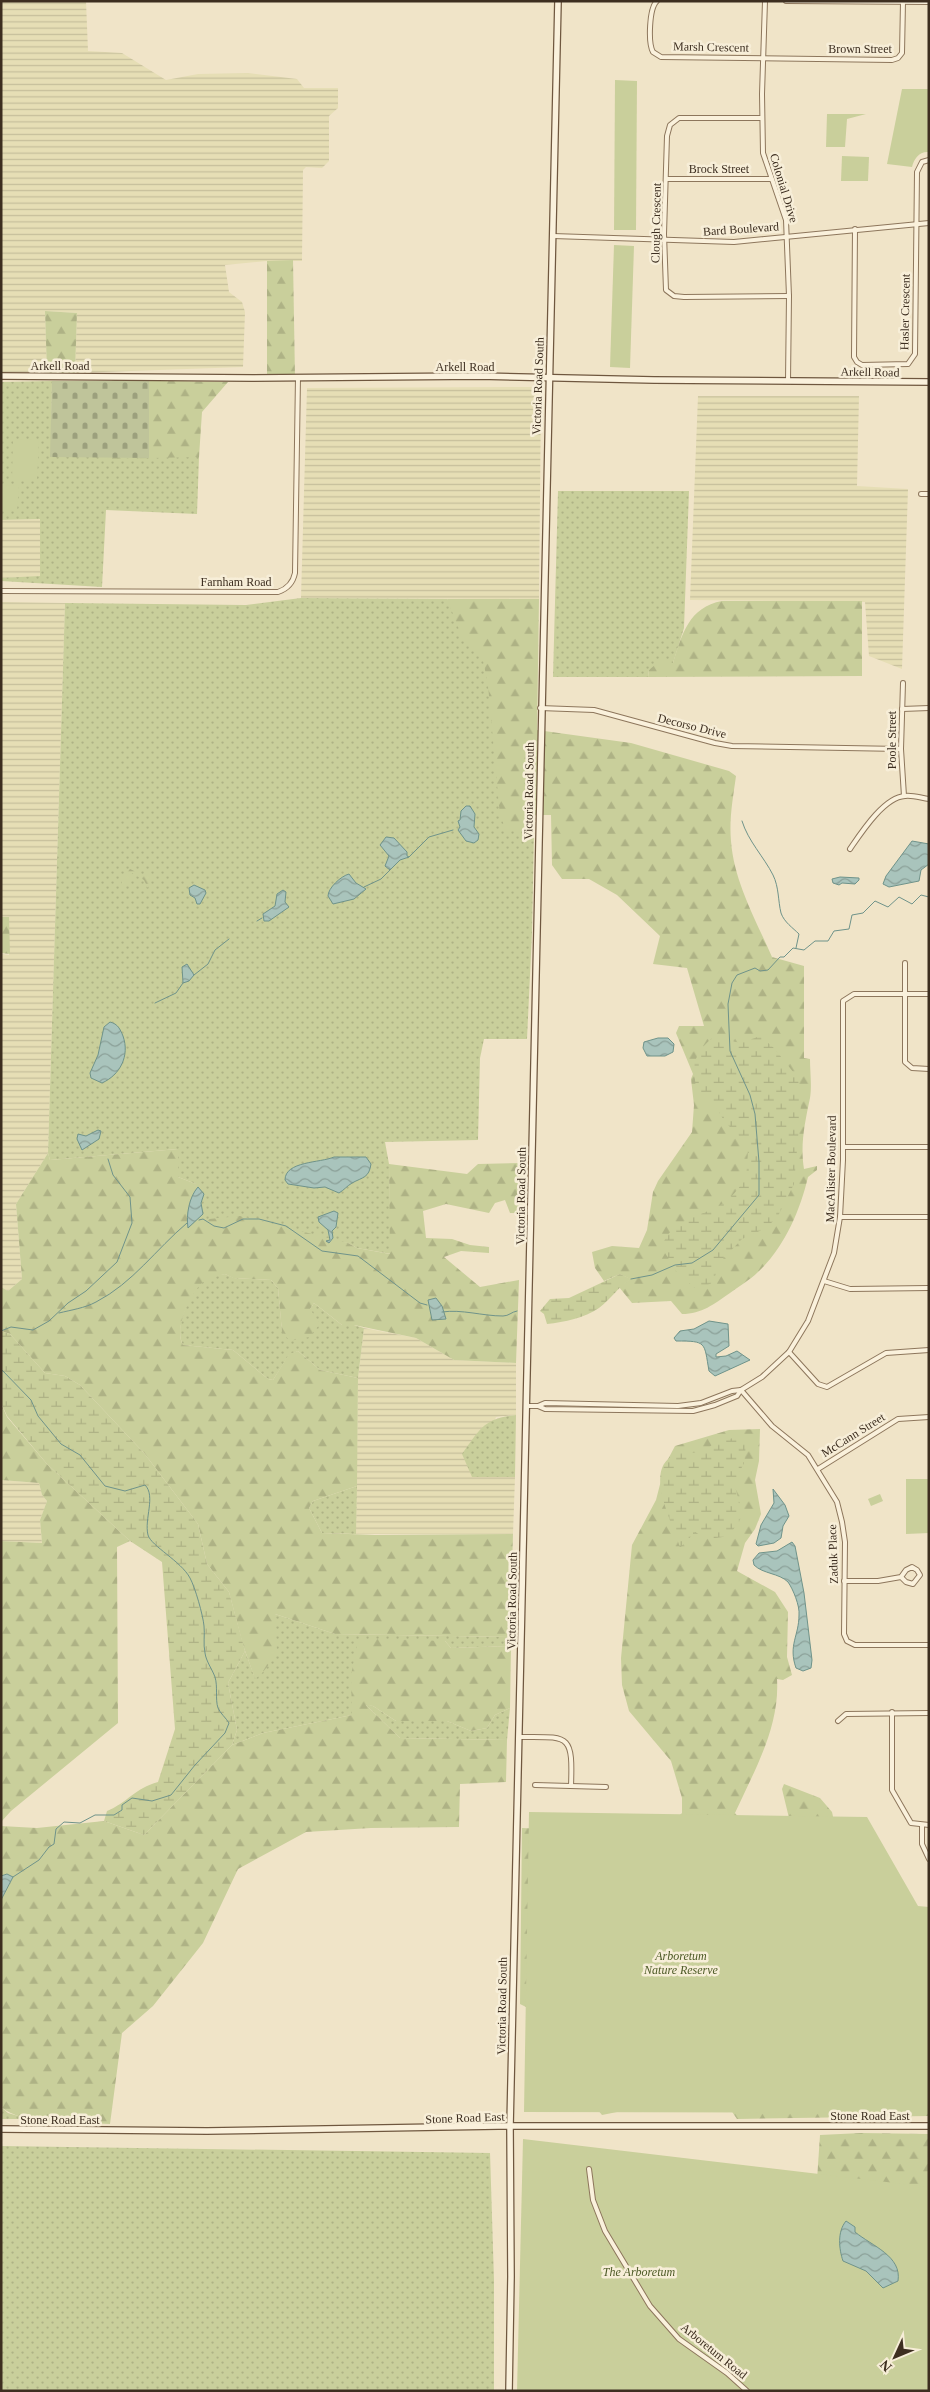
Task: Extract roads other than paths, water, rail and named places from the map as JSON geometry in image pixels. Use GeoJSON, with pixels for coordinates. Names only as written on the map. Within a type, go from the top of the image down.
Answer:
{"type":"FeatureCollection","features":[{"type":"Feature","properties":{"kind":"main road","name":"Victoria Road South"},"geometry":{"type":"LineString","coordinates":[[510,2391],[510,2126],[536,1041],[540,708],[558,1]]}},
{"type":"Feature","properties":{"kind":"main road","name":"Arkell Road"},"geometry":{"type":"LineString","coordinates":[[1,376],[548,378],[929,382]]}},
{"type":"Feature","properties":{"kind":"main road","name":"Stone Road East"},"geometry":{"type":"LineString","coordinates":[[1,2130],[316,2130],[510,2126],[929,2126]]}},
{"type":"Feature","properties":{"kind":"street","name":"Marsh Crescent"},"geometry":{"type":"LineString","coordinates":[[657,1],[651,10],[651,44],[656,55],[764,58]]}},
{"type":"Feature","properties":{"kind":"street","name":"Colonial Drive"},"geometry":{"type":"LineString","coordinates":[[764,1],[763,153],[786,220],[789,296],[788,381]]}},
{"type":"Feature","properties":{"kind":"street"},"geometry":{"type":"LineString","coordinates":[[786,1],[929,2]]}},
{"type":"Feature","properties":{"kind":"street","name":"Brown Street"},"geometry":{"type":"LineString","coordinates":[[764,58],[892,60],[898,58],[902,50],[903,2]]}},
{"type":"Feature","properties":{"kind":"street","name":"Clough Crescent"},"geometry":{"type":"LineString","coordinates":[[762,118],[688,118],[674,120],[670,124],[667,136],[664,241],[666,290],[674,296],[789,296]]}},
{"type":"Feature","properties":{"kind":"street","name":"Hasler Crescent"},"geometry":{"type":"LineString","coordinates":[[854,229],[854,358],[862,365],[905,365],[912,361],[915,354],[916,172],[922,162],[929,160]]}},
{"type":"Feature","properties":{"kind":"street","name":"Brock Street"},"geometry":{"type":"LineString","coordinates":[[666,179],[771,179]]}},
{"type":"Feature","properties":{"kind":"street","name":"Bard Boulevard"},"geometry":{"type":"LineString","coordinates":[[553,236],[734,242],[916,222],[929,223]]}},
{"type":"Feature","properties":{"kind":"street","name":"Farnham Road"},"geometry":{"type":"LineString","coordinates":[[1,591],[278,592],[286,588],[295,574],[298,377]]}},
{"type":"Feature","properties":{"kind":"street"},"geometry":{"type":"LineString","coordinates":[[921,494],[929,494]]}},
{"type":"Feature","properties":{"kind":"street","name":"Poole Street"},"geometry":{"type":"LineString","coordinates":[[903,683],[901,749],[904,796]]}},
{"type":"Feature","properties":{"kind":"street","name":"Decorso Drive"},"geometry":{"type":"LineString","coordinates":[[540,708],[594,710],[732,746],[901,749]]}},
{"type":"Feature","properties":{"kind":"street"},"geometry":{"type":"LineString","coordinates":[[902,709],[929,708]]}},
{"type":"Feature","properties":{"kind":"street"},"geometry":{"type":"LineString","coordinates":[[850,849],[874,816],[886,806],[904,796],[929,799]]}},
{"type":"Feature","properties":{"kind":"street"},"geometry":{"type":"LineString","coordinates":[[905,963],[905,1062],[912,1068],[929,1069]]}},
{"type":"Feature","properties":{"kind":"street","name":"MacAlister Boulevard"},"geometry":{"type":"LineString","coordinates":[[538,1406],[545,1409],[693,1410],[737,1396],[741,1390],[762,1377],[789,1352],[805,1327],[824,1281],[838,1239],[843,1147],[844,1001],[854,994],[929,994]]}},
{"type":"Feature","properties":{"kind":"street"},"geometry":{"type":"LineString","coordinates":[[843,1147],[929,1147]]}},
{"type":"Feature","properties":{"kind":"street"},"geometry":{"type":"LineString","coordinates":[[840,1216],[929,1217]]}},
{"type":"Feature","properties":{"kind":"street"},"geometry":{"type":"LineString","coordinates":[[824,1281],[850,1289],[929,1288]]}},
{"type":"Feature","properties":{"kind":"street"},"geometry":{"type":"LineString","coordinates":[[789,1352],[818,1384],[827,1388],[886,1353],[929,1350]]}},
{"type":"Feature","properties":{"kind":"street","name":"MacAlister Boulevard"},"geometry":{"type":"LineString","coordinates":[[527,1406],[538,1406],[545,1403],[678,1406],[701,1403],[732,1391],[741,1390]]}},
{"type":"Feature","properties":{"kind":"street","name":"Zaduk Place"},"geometry":{"type":"LineString","coordinates":[[741,1390],[772,1426],[803,1450],[818,1469],[833,1494],[840,1513],[844,1537],[844,1634],[849,1643],[855,1645],[929,1645]]}},
{"type":"Feature","properties":{"kind":"street"},"geometry":{"type":"LineString","coordinates":[[594,1404],[594,1410]]}},
{"type":"Feature","properties":{"kind":"street","name":"McCann Street"},"geometry":{"type":"LineString","coordinates":[[818,1469],[896,1420],[929,1417]]}},
{"type":"Feature","properties":{"kind":"street"},"geometry":{"type":"LineString","coordinates":[[844,1581],[878,1581],[901,1577],[910,1567],[916,1568],[919,1572],[919,1577],[913,1584],[906,1582],[901,1577]]}},
{"type":"Feature","properties":{"kind":"street"},"geometry":{"type":"LineString","coordinates":[[892,1712],[892,1790],[911,1823],[929,1825]]}},
{"type":"Feature","properties":{"kind":"street"},"geometry":{"type":"LineString","coordinates":[[838,1721],[846,1714],[929,1713]]}},
{"type":"Feature","properties":{"kind":"street"},"geometry":{"type":"LineString","coordinates":[[519,1737],[556,1737],[568,1745],[572,1754],[571,1786]]}},
{"type":"Feature","properties":{"kind":"street"},"geometry":{"type":"LineString","coordinates":[[535,1786],[606,1787]]}},
{"type":"Feature","properties":{"kind":"street"},"geometry":{"type":"LineString","coordinates":[[922,1825],[922,1844],[929,1859]]}},
{"type":"Feature","properties":{"kind":"street","name":"Arboretum Road"},"geometry":{"type":"LineString","coordinates":[[589,2169],[593,2200],[605,2231],[650,2306],[679,2338],[727,2373],[747,2391]]}},
{"type":"Feature","properties":{"kind":"water"},"geometry":{"type":"Polygon","coordinates":[[[466,806],[470,806],[475,814],[474,827],[479,834],[478,840],[474,843],[466,841],[458,830],[460,827],[458,821],[460,820],[461,811],[466,806]]]}},
{"type":"Feature","properties":{"kind":"water"},"geometry":{"type":"Polygon","coordinates":[[[386,837],[394,838],[407,852],[409,857],[400,860],[390,870],[385,866],[389,856],[380,845],[386,837]]]}},
{"type":"Feature","properties":{"kind":"water"},"geometry":{"type":"Polygon","coordinates":[[[912,841],[929,844],[929,864],[921,870],[919,881],[889,887],[883,884],[886,876],[912,841]]]}},
{"type":"Feature","properties":{"kind":"water"},"geometry":{"type":"Polygon","coordinates":[[[349,874],[356,883],[366,889],[354,899],[333,904],[328,896],[330,889],[349,874]]]}},
{"type":"Feature","properties":{"kind":"water"},"geometry":{"type":"Polygon","coordinates":[[[840,877],[859,878],[859,880],[855,884],[842,883],[839,885],[833,883],[832,879],[840,877]]]}},
{"type":"Feature","properties":{"kind":"water"},"geometry":{"type":"Polygon","coordinates":[[[194,885],[205,890],[206,893],[200,904],[197,904],[195,898],[190,895],[189,888],[194,885]]]}},
{"type":"Feature","properties":{"kind":"water"},"geometry":{"type":"Polygon","coordinates":[[[283,890],[286,892],[285,902],[289,907],[269,921],[264,921],[263,914],[275,906],[277,894],[283,890]]]}},
{"type":"Feature","properties":{"kind":"water"},"geometry":{"type":"Polygon","coordinates":[[[187,964],[194,975],[189,981],[183,983],[182,967],[187,964]]]}},
{"type":"Feature","properties":{"kind":"water"},"geometry":{"type":"Polygon","coordinates":[[[110,1022],[117,1025],[121,1031],[125,1043],[125,1051],[122,1064],[118,1070],[102,1083],[91,1078],[90,1073],[98,1055],[104,1027],[110,1022]]]}},
{"type":"Feature","properties":{"kind":"water"},"geometry":{"type":"Polygon","coordinates":[[[658,1038],[668,1038],[674,1044],[673,1052],[665,1056],[647,1056],[643,1048],[644,1042],[658,1038]]]}},
{"type":"Feature","properties":{"kind":"water"},"geometry":{"type":"Polygon","coordinates":[[[98,1130],[101,1131],[99,1139],[82,1150],[77,1139],[78,1134],[86,1136],[98,1130]]]}},
{"type":"Feature","properties":{"kind":"water"},"geometry":{"type":"Polygon","coordinates":[[[334,1157],[366,1157],[371,1164],[369,1172],[339,1193],[325,1187],[314,1188],[288,1184],[285,1180],[291,1169],[297,1166],[334,1157]]]}},
{"type":"Feature","properties":{"kind":"water"},"geometry":{"type":"Polygon","coordinates":[[[198,1187],[204,1194],[201,1203],[203,1214],[188,1228],[189,1206],[192,1196],[198,1187]]]}},
{"type":"Feature","properties":{"kind":"water"},"geometry":{"type":"Polygon","coordinates":[[[334,1211],[338,1213],[336,1227],[332,1231],[333,1238],[329,1243],[326,1241],[330,1240],[328,1230],[319,1222],[318,1217],[334,1211]]]}},
{"type":"Feature","properties":{"kind":"water"},"geometry":{"type":"Polygon","coordinates":[[[436,1298],[442,1306],[446,1319],[432,1320],[428,1300],[436,1298]]]}},
{"type":"Feature","properties":{"kind":"water"},"geometry":{"type":"Polygon","coordinates":[[[709,1321],[728,1324],[729,1346],[716,1354],[716,1357],[726,1356],[737,1351],[750,1360],[715,1376],[709,1371],[705,1349],[702,1345],[694,1342],[676,1341],[674,1338],[680,1331],[694,1329],[709,1321]]]}},
{"type":"Feature","properties":{"kind":"water"},"geometry":{"type":"Polygon","coordinates":[[[773,1489],[785,1505],[789,1516],[783,1526],[781,1538],[774,1543],[758,1546],[756,1544],[761,1525],[774,1503],[773,1489]]]}},
{"type":"Feature","properties":{"kind":"water"},"geometry":{"type":"Polygon","coordinates":[[[792,1542],[795,1546],[804,1593],[812,1660],[811,1668],[803,1671],[796,1668],[793,1653],[799,1622],[799,1611],[794,1593],[788,1582],[758,1568],[754,1565],[753,1560],[759,1553],[777,1551],[792,1542]]]}},
{"type":"Feature","properties":{"kind":"water"},"geometry":{"type":"Polygon","coordinates":[[[7,1874],[13,1877],[1,1900],[1,1876],[7,1874]]]}},
{"type":"Feature","properties":{"kind":"water"},"geometry":{"type":"Polygon","coordinates":[[[846,2221],[855,2227],[855,2232],[891,2258],[898,2272],[898,2281],[883,2288],[866,2271],[843,2261],[840,2241],[841,2230],[846,2221]]]}},
{"type":"Feature","properties":{"kind":"waterway"},"geometry":{"type":"LineString","coordinates":[[742,821],[748,835],[773,875],[782,916],[799,934],[796,948]]}},
{"type":"Feature","properties":{"kind":"waterway"},"geometry":{"type":"LineString","coordinates":[[409,857],[429,837],[453,830]]}},
{"type":"Feature","properties":{"kind":"waterway"},"geometry":{"type":"LineString","coordinates":[[364,887],[381,879],[390,870]]}},
{"type":"Feature","properties":{"kind":"waterway"},"geometry":{"type":"LineString","coordinates":[[631,1279],[652,1275],[675,1265],[692,1263],[713,1250],[759,1195],[759,1162],[755,1114],[750,1095],[730,1051],[728,1004],[732,983],[737,975],[755,968],[760,971],[768,970],[780,957],[784,957],[793,948],[804,950],[815,941],[828,941],[834,931],[849,929],[852,915],[863,913],[875,901],[888,907],[899,897],[912,904],[921,895],[929,897]]}},
{"type":"Feature","properties":{"kind":"waterway"},"geometry":{"type":"LineString","coordinates":[[257,921],[262,918]]}},
{"type":"Feature","properties":{"kind":"waterway"},"geometry":{"type":"LineString","coordinates":[[194,975],[208,964],[215,950],[229,939]]}},
{"type":"Feature","properties":{"kind":"waterway"},"geometry":{"type":"LineString","coordinates":[[155,1003],[176,993],[183,983]]}},
{"type":"Feature","properties":{"kind":"waterway"},"geometry":{"type":"LineString","coordinates":[[1,1331],[11,1327],[33,1330],[49,1321],[68,1303],[86,1291],[117,1262],[132,1223],[130,1197],[113,1175],[108,1159]]}},
{"type":"Feature","properties":{"kind":"waterway"},"geometry":{"type":"LineString","coordinates":[[199,1220],[203,1219],[214,1226],[224,1228],[243,1219],[259,1219],[286,1226],[322,1251],[358,1256],[420,1303],[427,1305]]}},
{"type":"Feature","properties":{"kind":"waterway"},"geometry":{"type":"LineString","coordinates":[[59,1313],[87,1306],[109,1294],[133,1276],[187,1223]]}},
{"type":"Feature","properties":{"kind":"waterway"},"geometry":{"type":"LineString","coordinates":[[442,1312],[457,1311],[503,1316],[517,1311]]}},
{"type":"Feature","properties":{"kind":"waterway"},"geometry":{"type":"LineString","coordinates":[[1,1369],[31,1400],[38,1416],[61,1444],[80,1455],[105,1486],[125,1491],[145,1485],[150,1495],[147,1522],[148,1535],[155,1544],[186,1572],[192,1582],[203,1621],[206,1656],[216,1681],[218,1708],[229,1723],[225,1733],[195,1765],[171,1795],[152,1801],[132,1798],[122,1805],[122,1810],[114,1815],[95,1815],[80,1823],[64,1822],[56,1829],[54,1844],[49,1847],[39,1860],[13,1877]]}},
{"type":"Feature","properties":{"kind":"park label","name":"Arboretum Nature Reserve"},"geometry":{"type":"Point","coordinates":[681,1963]}},
{"type":"Feature","properties":{"kind":"park label","name":"The Arboretum"},"geometry":{"type":"Point","coordinates":[639,2272]}}]}
